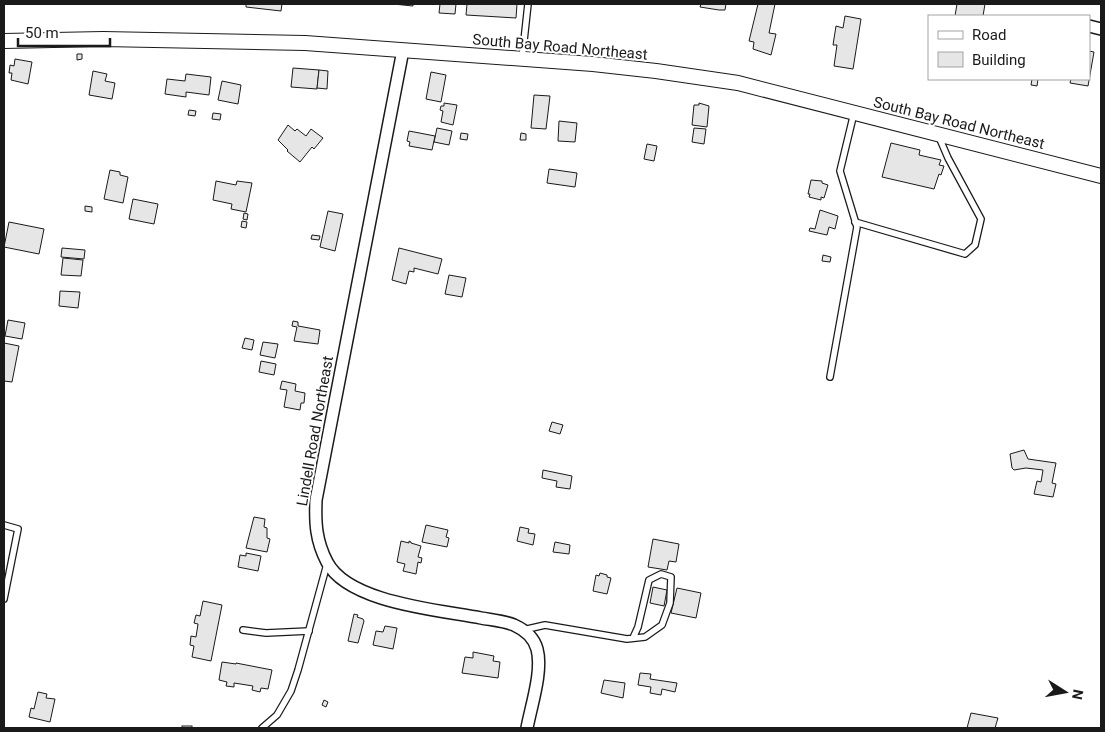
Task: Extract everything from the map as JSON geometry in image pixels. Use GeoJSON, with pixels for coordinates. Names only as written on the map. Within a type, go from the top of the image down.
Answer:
{"type":"FeatureCollection","features":[{"type":"Feature","properties":{"kind":"street","name":"South Bay Road Northeast"},"geometry":{"type":"LineString","coordinates":[[4,41],[103,39],[305,43],[593,64],[738,83],[1101,176]]}},
{"type":"Feature","properties":{"kind":"street","name":"Lindell Road Northeast"},"geometry":{"type":"LineString","coordinates":[[403,50],[316,500],[315,526],[327,564],[343,580],[370,595],[392,601],[505,622],[523,630]]}},
{"type":"Feature","properties":{"kind":"street"},"geometry":{"type":"LineString","coordinates":[[523,630],[534,642],[539,662],[526,728]]}},
{"type":"Feature","properties":{"kind":"lane"},"geometry":{"type":"LineString","coordinates":[[522,59],[528,4]]}},
{"type":"Feature","properties":{"kind":"lane"},"geometry":{"type":"LineString","coordinates":[[830,377],[857,227],[840,172],[854,113]]}},
{"type":"Feature","properties":{"kind":"lane"},"geometry":{"type":"LineString","coordinates":[[855,222],[964,254],[975,245],[981,219],[948,158],[938,135]]}},
{"type":"Feature","properties":{"kind":"lane"},"geometry":{"type":"LineString","coordinates":[[4,525],[18,529],[4,599]]}},
{"type":"Feature","properties":{"kind":"lane"},"geometry":{"type":"LineString","coordinates":[[262,728],[277,715],[291,691],[327,564]]}},
{"type":"Feature","properties":{"kind":"lane"},"geometry":{"type":"LineString","coordinates":[[523,630],[545,625],[627,639],[645,637],[662,624],[670,602],[672,577],[661,574],[649,580],[638,627],[633,638]]}},
{"type":"Feature","properties":{"kind":"lane"},"geometry":{"type":"LineString","coordinates":[[243,630],[266,633],[309,631]]}},
{"type":"Feature","properties":{"kind":"building"},"geometry":{"type":"Polygon","coordinates":[[[246,4],[282,4],[281,11],[246,7],[246,4]]]}},
{"type":"Feature","properties":{"kind":"building"},"geometry":{"type":"Polygon","coordinates":[[[393,4],[413,4],[413,6],[393,4]]]}},
{"type":"Feature","properties":{"kind":"building"},"geometry":{"type":"Polygon","coordinates":[[[440,4],[456,4],[455,14],[439,13],[440,4]]]}},
{"type":"Feature","properties":{"kind":"building"},"geometry":{"type":"Polygon","coordinates":[[[467,4],[517,4],[516,18],[466,15],[467,4]]]}},
{"type":"Feature","properties":{"kind":"building"},"geometry":{"type":"Polygon","coordinates":[[[701,4],[726,4],[725,10],[719,10],[700,7],[701,4]]]}},
{"type":"Feature","properties":{"kind":"building"},"geometry":{"type":"Polygon","coordinates":[[[758,4],[775,4],[769,33],[776,34],[771,55],[753,49],[754,42],[749,41],[758,4]]]}},
{"type":"Feature","properties":{"kind":"building"},"geometry":{"type":"Polygon","coordinates":[[[957,4],[985,4],[983,15],[955,15],[957,4]]]}},
{"type":"Feature","properties":{"kind":"building"},"geometry":{"type":"Polygon","coordinates":[[[845,16],[861,19],[853,69],[834,66],[837,45],[833,45],[836,26],[843,28],[845,16]]]}},
{"type":"Feature","properties":{"kind":"building"},"geometry":{"type":"Polygon","coordinates":[[[1090,51],[1094,52],[1090,75],[1090,51]]]}},
{"type":"Feature","properties":{"kind":"building"},"geometry":{"type":"Polygon","coordinates":[[[77,54],[82,54],[82,59],[77,60],[77,54]]]}},
{"type":"Feature","properties":{"kind":"building"},"geometry":{"type":"Polygon","coordinates":[[[15,59],[32,62],[28,84],[11,80],[12,73],[9,73],[10,65],[14,66],[15,59]]]}},
{"type":"Feature","properties":{"kind":"building"},"geometry":{"type":"Polygon","coordinates":[[[293,68],[319,70],[317,89],[291,87],[293,68]]]}},
{"type":"Feature","properties":{"kind":"building"},"geometry":{"type":"Polygon","coordinates":[[[319,70],[328,71],[327,89],[317,88],[319,70]]]}},
{"type":"Feature","properties":{"kind":"building"},"geometry":{"type":"Polygon","coordinates":[[[93,71],[107,74],[105,81],[115,83],[112,99],[89,95],[93,71]]]}},
{"type":"Feature","properties":{"kind":"building"},"geometry":{"type":"Polygon","coordinates":[[[431,72],[446,75],[441,102],[426,99],[431,72]]]}},
{"type":"Feature","properties":{"kind":"building"},"geometry":{"type":"Polygon","coordinates":[[[186,74],[211,77],[209,95],[186,92],[186,97],[165,94],[167,79],[185,81],[186,74]]]}},
{"type":"Feature","properties":{"kind":"building"},"geometry":{"type":"Polygon","coordinates":[[[1032,80],[1038,80],[1037,86],[1031,85],[1032,80]]]}},
{"type":"Feature","properties":{"kind":"building"},"geometry":{"type":"Polygon","coordinates":[[[1071,80],[1089,80],[1088,86],[1070,83],[1071,80]]]}},
{"type":"Feature","properties":{"kind":"building"},"geometry":{"type":"Polygon","coordinates":[[[222,81],[241,85],[238,104],[218,100],[222,81]]]}},
{"type":"Feature","properties":{"kind":"building"},"geometry":{"type":"Polygon","coordinates":[[[534,95],[550,96],[546,129],[531,128],[534,95]]]}},
{"type":"Feature","properties":{"kind":"building"},"geometry":{"type":"Polygon","coordinates":[[[444,103],[457,105],[453,125],[441,122],[443,111],[440,110],[444,103]]]}},
{"type":"Feature","properties":{"kind":"building"},"geometry":{"type":"Polygon","coordinates":[[[699,103],[709,106],[707,127],[692,125],[694,105],[699,105],[699,103]]]}},
{"type":"Feature","properties":{"kind":"building"},"geometry":{"type":"Polygon","coordinates":[[[189,110],[196,111],[195,116],[188,115],[189,110]]]}},
{"type":"Feature","properties":{"kind":"building"},"geometry":{"type":"Polygon","coordinates":[[[213,113],[221,114],[220,120],[212,119],[213,113]]]}},
{"type":"Feature","properties":{"kind":"building"},"geometry":{"type":"Polygon","coordinates":[[[559,121],[577,123],[575,142],[558,141],[559,121]]]}},
{"type":"Feature","properties":{"kind":"building"},"geometry":{"type":"Polygon","coordinates":[[[288,125],[306,136],[311,129],[323,138],[314,149],[312,147],[300,162],[278,140],[288,125]]]}},
{"type":"Feature","properties":{"kind":"building"},"geometry":{"type":"Polygon","coordinates":[[[437,128],[452,131],[449,145],[434,142],[437,128]]]}},
{"type":"Feature","properties":{"kind":"building"},"geometry":{"type":"Polygon","coordinates":[[[694,128],[706,129],[704,144],[692,142],[694,128]]]}},
{"type":"Feature","properties":{"kind":"building"},"geometry":{"type":"Polygon","coordinates":[[[409,131],[435,136],[432,150],[409,146],[410,142],[407,141],[409,131]]]}},
{"type":"Feature","properties":{"kind":"building"},"geometry":{"type":"Polygon","coordinates":[[[461,133],[468,134],[467,140],[460,139],[461,133]]]}},
{"type":"Feature","properties":{"kind":"building"},"geometry":{"type":"Polygon","coordinates":[[[521,133],[526,134],[526,140],[520,140],[521,133]]]}},
{"type":"Feature","properties":{"kind":"building"},"geometry":{"type":"Polygon","coordinates":[[[891,143],[920,150],[919,155],[941,160],[939,165],[944,166],[934,189],[882,177],[891,143]]]}},
{"type":"Feature","properties":{"kind":"building"},"geometry":{"type":"Polygon","coordinates":[[[647,144],[657,146],[654,161],[644,159],[647,144]]]}},
{"type":"Feature","properties":{"kind":"building"},"geometry":{"type":"Polygon","coordinates":[[[549,169],[577,173],[575,187],[547,183],[549,169]]]}},
{"type":"Feature","properties":{"kind":"building"},"geometry":{"type":"Polygon","coordinates":[[[110,170],[120,172],[120,175],[128,177],[123,203],[104,199],[110,170]]]}},
{"type":"Feature","properties":{"kind":"building"},"geometry":{"type":"Polygon","coordinates":[[[811,180],[822,181],[822,183],[828,185],[824,198],[821,197],[821,200],[809,197],[811,180]]]}},
{"type":"Feature","properties":{"kind":"building"},"geometry":{"type":"Polygon","coordinates":[[[216,181],[236,185],[237,181],[252,183],[246,212],[231,209],[232,204],[213,200],[216,181]]]}},
{"type":"Feature","properties":{"kind":"building"},"geometry":{"type":"Polygon","coordinates":[[[133,199],[158,204],[154,224],[129,219],[133,199]]]}},
{"type":"Feature","properties":{"kind":"building"},"geometry":{"type":"Polygon","coordinates":[[[85,206],[92,207],[92,212],[85,211],[85,206]]]}},
{"type":"Feature","properties":{"kind":"building"},"geometry":{"type":"Polygon","coordinates":[[[820,210],[838,216],[835,229],[829,227],[827,235],[809,231],[810,228],[815,229],[820,210]]]}},
{"type":"Feature","properties":{"kind":"building"},"geometry":{"type":"Polygon","coordinates":[[[328,211],[343,214],[335,251],[320,247],[328,211]]]}},
{"type":"Feature","properties":{"kind":"building"},"geometry":{"type":"Polygon","coordinates":[[[244,213],[248,214],[247,220],[243,219],[244,213]]]}},
{"type":"Feature","properties":{"kind":"building"},"geometry":{"type":"Polygon","coordinates":[[[242,221],[247,222],[246,228],[241,227],[242,221]]]}},
{"type":"Feature","properties":{"kind":"building"},"geometry":{"type":"Polygon","coordinates":[[[9,222],[44,229],[39,254],[4,247],[9,222]]]}},
{"type":"Feature","properties":{"kind":"building"},"geometry":{"type":"Polygon","coordinates":[[[312,235],[320,236],[319,240],[311,239],[312,235]]]}},
{"type":"Feature","properties":{"kind":"building"},"geometry":{"type":"Polygon","coordinates":[[[62,248],[85,250],[84,259],[61,257],[62,248]]]}},
{"type":"Feature","properties":{"kind":"building"},"geometry":{"type":"Polygon","coordinates":[[[399,248],[442,259],[438,274],[414,268],[414,272],[409,271],[406,284],[392,280],[399,248]]]}},
{"type":"Feature","properties":{"kind":"building"},"geometry":{"type":"Polygon","coordinates":[[[823,255],[831,257],[830,262],[822,261],[823,255]]]}},
{"type":"Feature","properties":{"kind":"building"},"geometry":{"type":"Polygon","coordinates":[[[63,258],[83,260],[81,276],[61,275],[63,258]]]}},
{"type":"Feature","properties":{"kind":"building"},"geometry":{"type":"Polygon","coordinates":[[[449,275],[466,278],[462,297],[445,294],[449,275]]]}},
{"type":"Feature","properties":{"kind":"building"},"geometry":{"type":"Polygon","coordinates":[[[60,291],[80,292],[78,308],[59,306],[60,291]]]}},
{"type":"Feature","properties":{"kind":"building"},"geometry":{"type":"Polygon","coordinates":[[[8,320],[25,323],[22,339],[5,336],[8,320]]]}},
{"type":"Feature","properties":{"kind":"building"},"geometry":{"type":"Polygon","coordinates":[[[293,321],[298,322],[298,326],[320,330],[318,344],[294,341],[297,327],[292,326],[293,321]]]}},
{"type":"Feature","properties":{"kind":"building"},"geometry":{"type":"Polygon","coordinates":[[[245,338],[254,340],[252,350],[242,348],[245,338]]]}},
{"type":"Feature","properties":{"kind":"building"},"geometry":{"type":"Polygon","coordinates":[[[263,342],[278,344],[275,358],[260,355],[263,342]]]}},
{"type":"Feature","properties":{"kind":"building"},"geometry":{"type":"Polygon","coordinates":[[[4,343],[19,346],[12,382],[4,381],[4,343]]]}},
{"type":"Feature","properties":{"kind":"building"},"geometry":{"type":"Polygon","coordinates":[[[261,361],[276,364],[274,375],[259,372],[261,361]]]}},
{"type":"Feature","properties":{"kind":"building"},"geometry":{"type":"Polygon","coordinates":[[[282,381],[296,384],[295,391],[305,393],[304,403],[301,403],[300,410],[284,407],[287,390],[280,389],[282,381]]]}},
{"type":"Feature","properties":{"kind":"building"},"geometry":{"type":"Polygon","coordinates":[[[552,422],[563,425],[560,434],[549,431],[552,422]]]}},
{"type":"Feature","properties":{"kind":"building"},"geometry":{"type":"Polygon","coordinates":[[[1024,450],[1028,459],[1056,463],[1052,483],[1056,484],[1053,497],[1034,494],[1037,481],[1041,482],[1043,470],[1026,468],[1014,470],[1012,468],[1010,454],[1024,450]]]}},
{"type":"Feature","properties":{"kind":"building"},"geometry":{"type":"Polygon","coordinates":[[[543,470],[572,476],[570,489],[556,487],[557,481],[542,478],[543,470]]]}},
{"type":"Feature","properties":{"kind":"building"},"geometry":{"type":"Polygon","coordinates":[[[254,517],[265,519],[264,527],[267,528],[267,538],[270,539],[267,552],[246,548],[254,517]]]}},
{"type":"Feature","properties":{"kind":"building"},"geometry":{"type":"Polygon","coordinates":[[[426,525],[448,530],[446,537],[449,538],[447,547],[422,542],[426,525]]]}},
{"type":"Feature","properties":{"kind":"building"},"geometry":{"type":"Polygon","coordinates":[[[520,527],[529,529],[528,533],[535,534],[533,545],[517,541],[520,527]]]}},
{"type":"Feature","properties":{"kind":"building"},"geometry":{"type":"Polygon","coordinates":[[[653,539],[679,544],[676,562],[669,561],[667,570],[648,567],[653,539]]]}},
{"type":"Feature","properties":{"kind":"building"},"geometry":{"type":"Polygon","coordinates":[[[401,541],[409,543],[409,541],[421,546],[418,557],[422,558],[421,563],[418,562],[416,574],[403,571],[405,564],[397,562],[401,541]]]}},
{"type":"Feature","properties":{"kind":"building"},"geometry":{"type":"Polygon","coordinates":[[[555,542],[570,545],[569,554],[553,552],[555,542]]]}},
{"type":"Feature","properties":{"kind":"building"},"geometry":{"type":"Polygon","coordinates":[[[246,553],[261,556],[258,571],[238,567],[240,555],[246,556],[246,553]]]}},
{"type":"Feature","properties":{"kind":"building"},"geometry":{"type":"Polygon","coordinates":[[[600,573],[611,578],[607,594],[593,591],[596,575],[599,576],[600,573]]]}},
{"type":"Feature","properties":{"kind":"building"},"geometry":{"type":"Polygon","coordinates":[[[653,587],[667,590],[664,606],[650,603],[653,587]]]}},
{"type":"Feature","properties":{"kind":"building"},"geometry":{"type":"Polygon","coordinates":[[[677,588],[701,593],[696,618],[671,613],[677,588]]]}},
{"type":"Feature","properties":{"kind":"building"},"geometry":{"type":"Polygon","coordinates":[[[203,601],[222,605],[211,661],[192,657],[194,646],[190,645],[191,636],[196,637],[198,624],[194,623],[196,615],[200,616],[203,601]]]}},
{"type":"Feature","properties":{"kind":"building"},"geometry":{"type":"Polygon","coordinates":[[[354,614],[364,621],[358,643],[348,641],[354,614]]]}},
{"type":"Feature","properties":{"kind":"building"},"geometry":{"type":"Polygon","coordinates":[[[385,626],[397,628],[393,649],[373,645],[376,631],[383,632],[385,626]]]}},
{"type":"Feature","properties":{"kind":"building"},"geometry":{"type":"Polygon","coordinates":[[[473,652],[494,656],[493,661],[500,662],[498,678],[462,673],[465,657],[473,658],[473,652]]]}},
{"type":"Feature","properties":{"kind":"building"},"geometry":{"type":"Polygon","coordinates":[[[222,662],[272,670],[268,689],[261,688],[260,692],[252,690],[253,686],[234,683],[234,687],[226,686],[227,682],[219,680],[222,662]]]}},
{"type":"Feature","properties":{"kind":"building"},"geometry":{"type":"Polygon","coordinates":[[[640,673],[651,674],[650,679],[677,683],[675,692],[662,689],[661,695],[650,693],[651,687],[638,685],[640,673]]]}},
{"type":"Feature","properties":{"kind":"building"},"geometry":{"type":"Polygon","coordinates":[[[604,680],[625,683],[623,698],[601,693],[604,680]]]}},
{"type":"Feature","properties":{"kind":"building"},"geometry":{"type":"Polygon","coordinates":[[[38,692],[47,694],[46,698],[55,699],[50,722],[29,717],[31,708],[34,709],[38,692]]]}},
{"type":"Feature","properties":{"kind":"building"},"geometry":{"type":"Polygon","coordinates":[[[324,700],[328,702],[326,707],[322,705],[324,700]]]}},
{"type":"Feature","properties":{"kind":"building"},"geometry":{"type":"Polygon","coordinates":[[[971,713],[998,718],[995,728],[967,728],[971,713]]]}},
{"type":"Feature","properties":{"kind":"building"},"geometry":{"type":"Polygon","coordinates":[[[182,726],[192,726],[192,728],[182,728],[182,726]]]}}]}
